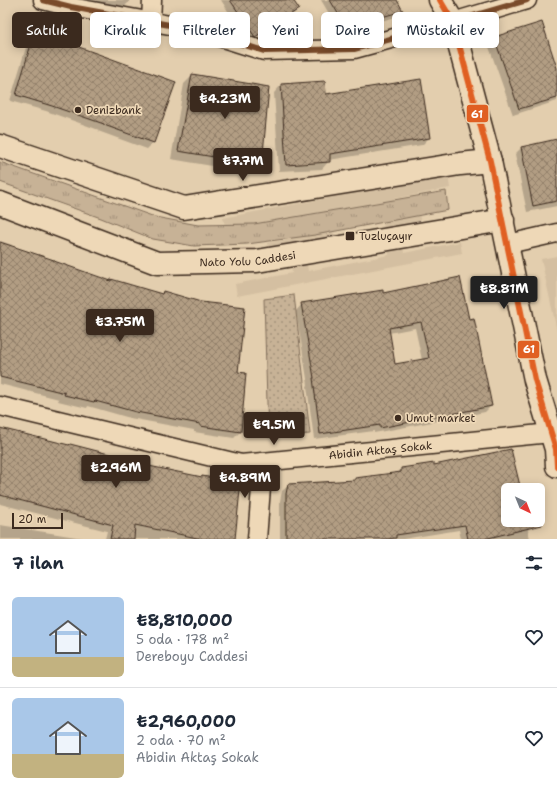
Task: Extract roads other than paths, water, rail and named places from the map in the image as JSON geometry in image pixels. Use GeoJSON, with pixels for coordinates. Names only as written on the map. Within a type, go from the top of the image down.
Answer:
{"type":"FeatureCollection","features":[{"type":"Feature","properties":{"kind":"main road"},"geometry":{"type":"LineString","coordinates":[[440,0],[447,12]]}},
{"type":"Feature","properties":{"kind":"main road"},"geometry":{"type":"LineString","coordinates":[[460,48],[490,161],[535,380],[555,450]]}},
{"type":"Feature","properties":{"kind":"main road"},"geometry":{"type":"LineString","coordinates":[[0,146],[184,208],[490,161]]}},
{"type":"Feature","properties":{"kind":"main road","name":"Nato Yolu Caddesi"},"geometry":{"type":"LineString","coordinates":[[0,202],[157,263],[257,262],[503,220]]}},
{"type":"Feature","properties":{"kind":"street"},"geometry":{"type":"LineString","coordinates":[[43,0],[98,12]]}},
{"type":"Feature","properties":{"kind":"street"},"geometry":{"type":"LineString","coordinates":[[151,12],[152,0]]}},
{"type":"Feature","properties":{"kind":"street"},"geometry":{"type":"LineString","coordinates":[[487,12],[527,0]]}},
{"type":"Feature","properties":{"kind":"street"},"geometry":{"type":"LineString","coordinates":[[161,24],[197,30],[264,51],[354,48],[392,38]]}},
{"type":"Feature","properties":{"kind":"street"},"geometry":{"type":"LineString","coordinates":[[508,244],[557,233]]}},
{"type":"Feature","properties":{"kind":"street","name":"Abidin Aktaş Sokak"},"geometry":{"type":"LineString","coordinates":[[0,406],[241,464],[555,450]]}},
{"type":"Feature","properties":{"kind":"street"},"geometry":{"type":"LineString","coordinates":[[257,539],[263,462]]}},
{"type":"Feature","properties":{"kind":"place","name":"Denizbank"},"geometry":{"type":"Point","coordinates":[78,110]}},
{"type":"Feature","properties":{"kind":"place","name":"Tuzluçayır"},"geometry":{"type":"Point","coordinates":[350,236]}},
{"type":"Feature","properties":{"kind":"place","name":"Umut market"},"geometry":{"type":"Point","coordinates":[398,418]}}]}
